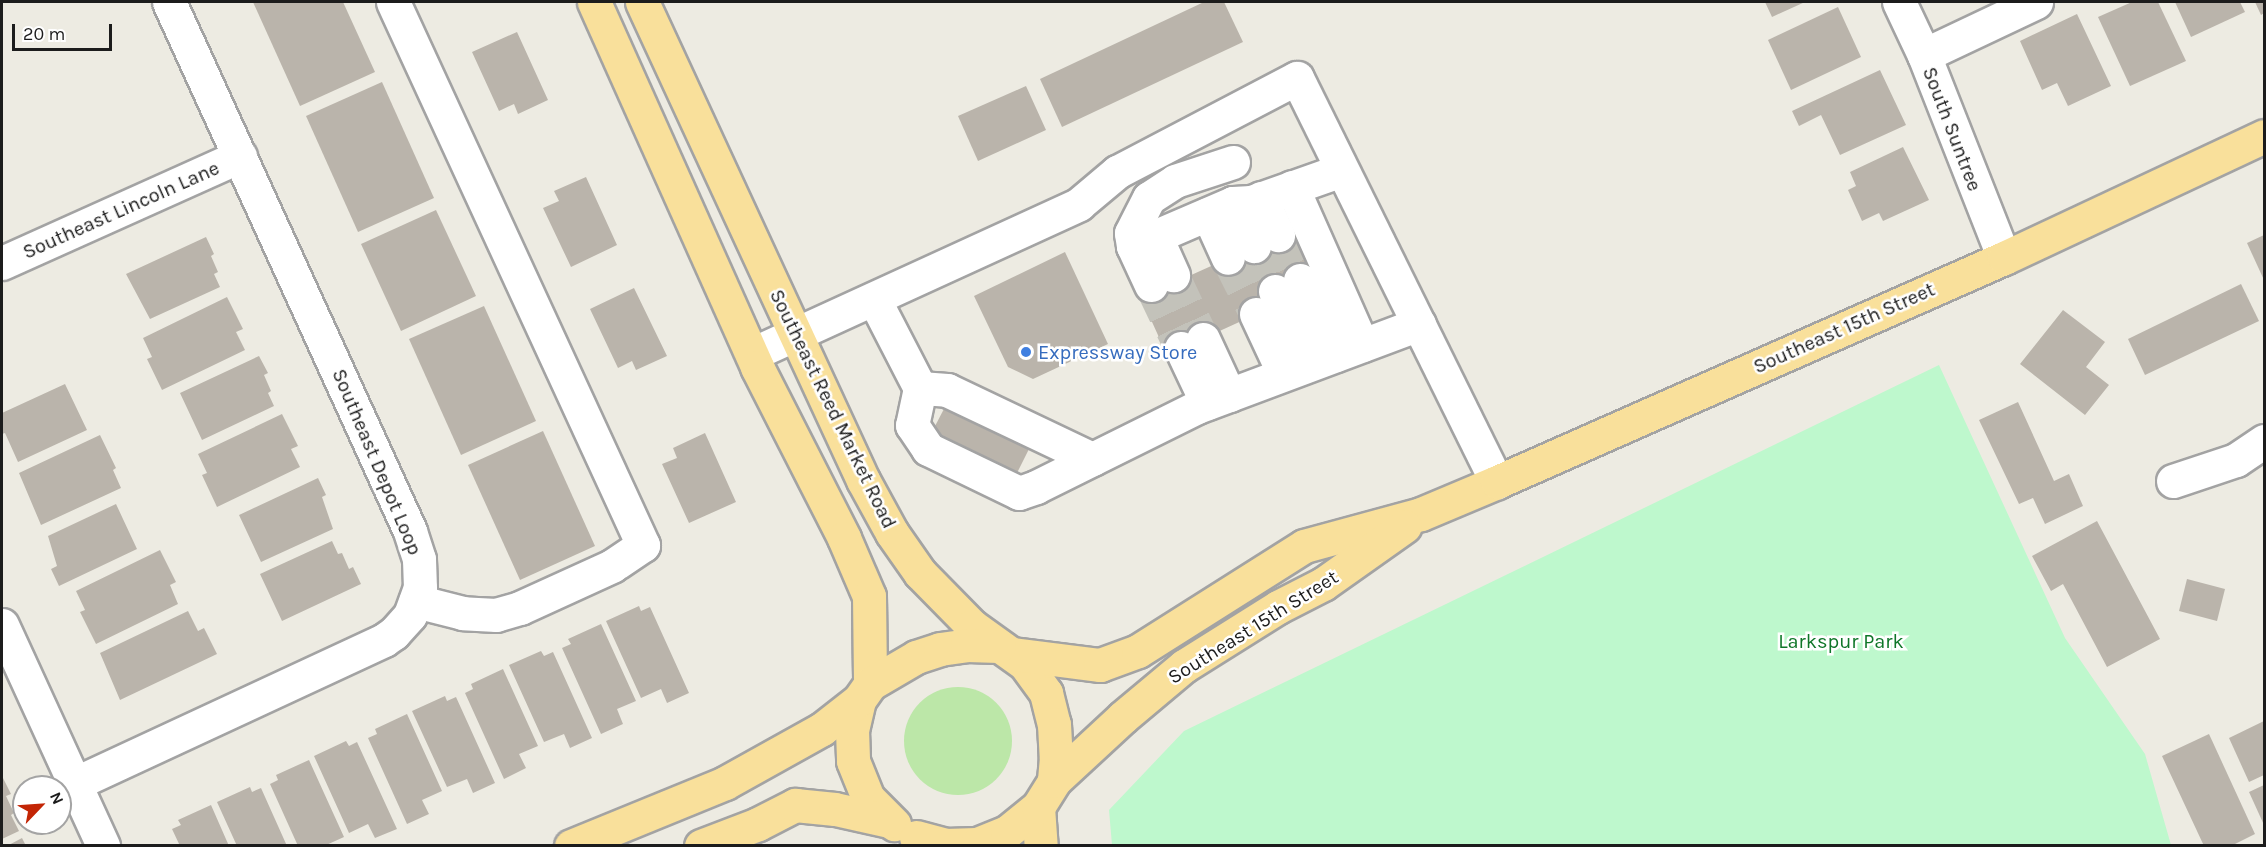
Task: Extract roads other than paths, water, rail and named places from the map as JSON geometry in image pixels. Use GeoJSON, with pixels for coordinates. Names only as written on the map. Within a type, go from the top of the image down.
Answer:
{"type":"FeatureCollection","features":[{"type":"Feature","properties":{"kind":"main road"},"geometry":{"type":"LineString","coordinates":[[594,2],[752,354],[844,538],[869,596],[864,692],[852,730],[853,761],[868,798],[910,835]]}},
{"type":"Feature","properties":{"kind":"main road","name":"Southeast Reed Market Road"},"geometry":{"type":"LineString","coordinates":[[642,2],[863,480],[892,533],[927,580],[972,626],[1025,664],[1046,693],[1054,724],[1056,757],[1046,794],[1041,846]]}},
{"type":"Feature","properties":{"kind":"main road","name":"Southeast 15th Street"},"geometry":{"type":"LineString","coordinates":[[571,846],[725,783],[822,729],[864,692],[916,657],[940,649],[967,645],[1100,665],[1138,651],[1304,546],[1421,514],[1497,482],[2004,258],[2265,136]]}},
{"type":"Feature","properties":{"kind":"main road","name":"Southeast 15th Street"},"geometry":{"type":"LineString","coordinates":[[701,846],[758,824],[795,805],[835,808],[945,845],[977,844],[1007,832],[1123,717],[1184,666],[1278,607],[1323,584],[1421,514]]}},
{"type":"Feature","properties":{"kind":"street","name":"Southeast Depot Loop"},"geometry":{"type":"LineString","coordinates":[[74,784],[384,640],[402,625],[416,601],[421,573],[410,531],[169,2]]}},
{"type":"Feature","properties":{"kind":"street"},"geometry":{"type":"LineString","coordinates":[[393,2],[643,545],[612,566],[506,612],[482,615],[416,601]]}},
{"type":"Feature","properties":{"kind":"street","name":"South Suntree"},"geometry":{"type":"LineString","coordinates":[[1899,2],[1924,56],[2004,258]]}},
{"type":"Feature","properties":{"kind":"street"},"geometry":{"type":"LineString","coordinates":[[1924,56],[2036,2]]}},
{"type":"Feature","properties":{"kind":"street"},"geometry":{"type":"LineString","coordinates":[[752,354],[1079,204],[1117,172],[1297,78],[1497,482]]}},
{"type":"Feature","properties":{"kind":"street"},"geometry":{"type":"LineString","coordinates":[[1214,121],[1233,162],[1238,204],[1254,246],[1238,204]]}},
{"type":"Feature","properties":{"kind":"street","name":"Southeast Lincoln Lane"},"geometry":{"type":"LineString","coordinates":[[2,263],[240,156]]}},
{"type":"Feature","properties":{"kind":"street"},"geometry":{"type":"LineString","coordinates":[[1162,280],[1144,242],[1131,233],[1149,198],[1175,181],[1233,162]]}},
{"type":"Feature","properties":{"kind":"street"},"geometry":{"type":"LineString","coordinates":[[1144,242],[1238,204],[1342,170]]}},
{"type":"Feature","properties":{"kind":"street"},"geometry":{"type":"LineString","coordinates":[[1292,187],[1323,360]]}},
{"type":"Feature","properties":{"kind":"street"},"geometry":{"type":"LineString","coordinates":[[1323,360],[1277,295],[1323,360]]}},
{"type":"Feature","properties":{"kind":"street"},"geometry":{"type":"LineString","coordinates":[[874,299],[920,388],[912,425],[928,449],[1019,493],[1036,487],[1218,399],[1419,324]]}},
{"type":"Feature","properties":{"kind":"street"},"geometry":{"type":"LineString","coordinates":[[1192,344],[1218,399]]}},
{"type":"Feature","properties":{"kind":"street"},"geometry":{"type":"LineString","coordinates":[[920,388],[947,390],[1092,459]]}},
{"type":"Feature","properties":{"kind":"street"},"geometry":{"type":"LineString","coordinates":[[2173,481],[2236,460],[2265,441]]}},
{"type":"Feature","properties":{"kind":"street"},"geometry":{"type":"LineString","coordinates":[[2,625],[103,846]]}},
{"type":"Feature","properties":{"kind":"tunnel"},"geometry":{"type":"LineString","coordinates":[[1278,235],[1300,280]]}},
{"type":"Feature","properties":{"kind":"tunnel"},"geometry":{"type":"LineString","coordinates":[[1254,246],[1275,291]]}},
{"type":"Feature","properties":{"kind":"tunnel"},"geometry":{"type":"LineString","coordinates":[[1228,258],[1256,314]]}},
{"type":"Feature","properties":{"kind":"tunnel"},"geometry":{"type":"LineString","coordinates":[[1173,275],[1203,339]]}},
{"type":"Feature","properties":{"kind":"tunnel"},"geometry":{"type":"LineString","coordinates":[[1151,285],[1181,348]]}},
{"type":"Feature","properties":{"kind":"place","name":"Expressway Store"},"geometry":{"type":"Point","coordinates":[1026,352]}},
{"type":"Feature","properties":{"kind":"park label","name":"Larkspur Park"},"geometry":{"type":"Point","coordinates":[1841,641]}}]}
